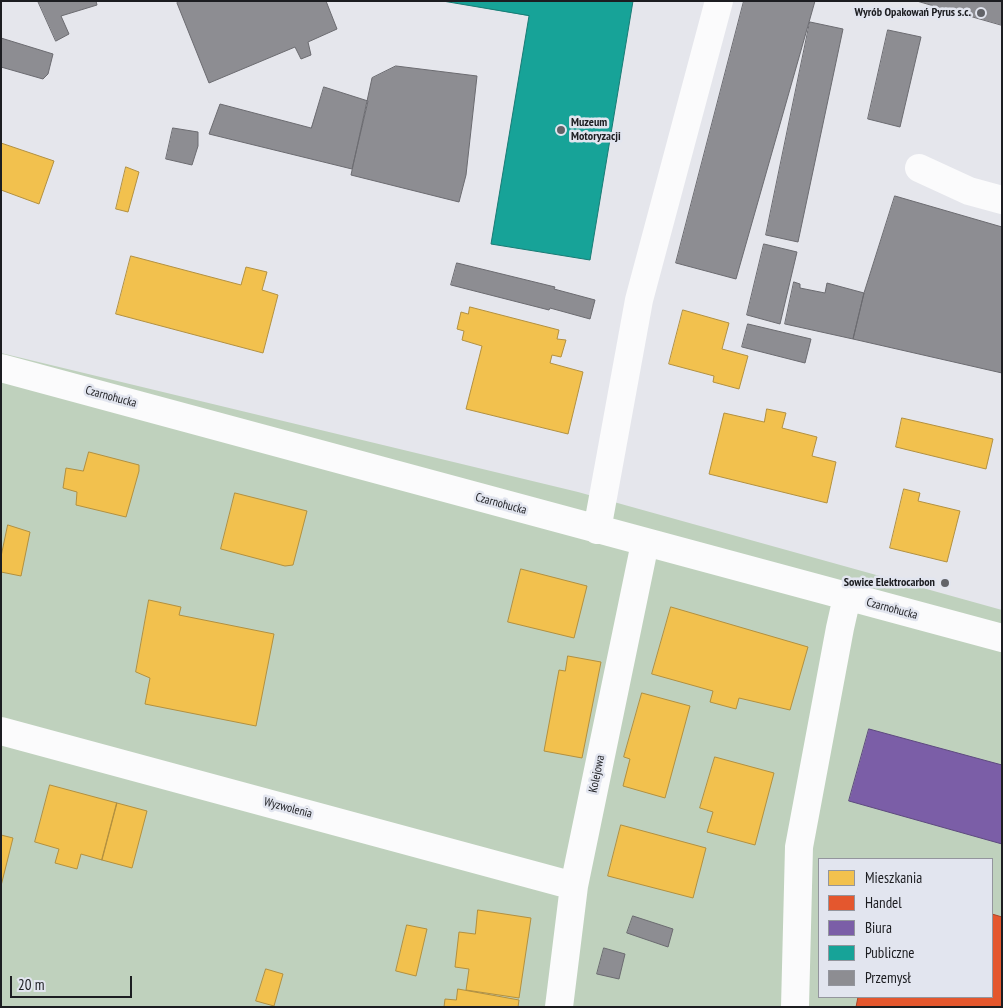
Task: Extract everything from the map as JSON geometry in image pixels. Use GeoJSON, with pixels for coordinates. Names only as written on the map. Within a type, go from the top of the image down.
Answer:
{"type":"FeatureCollection","features":[{"type":"Feature","properties":{"kind":"street"},"geometry":{"type":"LineString","coordinates":[[597,530],[639,300],[719,1]]}},
{"type":"Feature","properties":{"kind":"street"},"geometry":{"type":"LineString","coordinates":[[919,168],[969,191],[1002,200]]}},
{"type":"Feature","properties":{"kind":"street","name":"Czarnohucka"},"geometry":{"type":"LineString","coordinates":[[1,368],[645,544],[1002,638]]}},
{"type":"Feature","properties":{"kind":"street","name":"Kolejowa"},"geometry":{"type":"LineString","coordinates":[[559,1007],[574,886],[645,544]]}},
{"type":"Feature","properties":{"kind":"street"},"geometry":{"type":"LineString","coordinates":[[795,1007],[798,847],[847,597]]}},
{"type":"Feature","properties":{"kind":"street","name":"Wyzwolenia"},"geometry":{"type":"LineString","coordinates":[[1,731],[574,886]]}},
{"type":"Feature","properties":{"kind":"green space"},"geometry":{"type":"Polygon","coordinates":[[[1,353],[578,492],[1002,610],[1002,1007],[1,1007],[1,353]]]}},
{"type":"Feature","properties":{"kind":"building: Mieszkania"},"geometry":{"type":"Polygon","coordinates":[[[1,143],[54,161],[39,204],[1,190],[1,143]]]}},
{"type":"Feature","properties":{"kind":"building: Mieszkania"},"geometry":{"type":"Polygon","coordinates":[[[126,167],[139,172],[128,212],[116,209],[126,167]]]}},
{"type":"Feature","properties":{"kind":"building: Mieszkania"},"geometry":{"type":"Polygon","coordinates":[[[131,256],[241,285],[246,267],[267,272],[262,290],[278,295],[263,353],[116,314],[131,256]]]}},
{"type":"Feature","properties":{"kind":"building: Mieszkania"},"geometry":{"type":"Polygon","coordinates":[[[470,307],[559,330],[557,339],[566,340],[561,357],[552,355],[550,363],[583,372],[568,434],[466,409],[482,346],[462,340],[464,331],[457,329],[461,312],[468,314],[470,307]]]}},
{"type":"Feature","properties":{"kind":"building: Mieszkania"},"geometry":{"type":"Polygon","coordinates":[[[683,310],[729,323],[722,349],[748,356],[739,389],[713,382],[714,376],[669,364],[683,310]]]}},
{"type":"Feature","properties":{"kind":"building: Mieszkania"},"geometry":{"type":"Polygon","coordinates":[[[767,409],[786,413],[782,428],[817,437],[812,456],[836,462],[827,503],[709,474],[724,413],[764,422],[767,409]]]}},
{"type":"Feature","properties":{"kind":"building: Mieszkania"},"geometry":{"type":"Polygon","coordinates":[[[902,418],[993,439],[986,469],[896,447],[902,418]]]}},
{"type":"Feature","properties":{"kind":"building: Mieszkania"},"geometry":{"type":"Polygon","coordinates":[[[89,452],[139,465],[126,517],[76,505],[77,492],[63,488],[66,468],[83,471],[89,452]]]}},
{"type":"Feature","properties":{"kind":"building: Mieszkania"},"geometry":{"type":"Polygon","coordinates":[[[904,489],[920,493],[918,501],[960,511],[947,562],[890,548],[904,489]]]}},
{"type":"Feature","properties":{"kind":"building: Mieszkania"},"geometry":{"type":"Polygon","coordinates":[[[235,493],[307,511],[293,565],[285,566],[221,549],[235,493]]]}},
{"type":"Feature","properties":{"kind":"building: Mieszkania"},"geometry":{"type":"Polygon","coordinates":[[[8,525],[30,532],[21,576],[1,572],[1,557],[8,525]]]}},
{"type":"Feature","properties":{"kind":"building: Mieszkania"},"geometry":{"type":"Polygon","coordinates":[[[521,569],[587,586],[574,638],[508,622],[521,569]]]}},
{"type":"Feature","properties":{"kind":"building: Mieszkania"},"geometry":{"type":"Polygon","coordinates":[[[149,600],[181,607],[179,615],[274,634],[256,726],[145,704],[150,678],[136,672],[149,600]]]}},
{"type":"Feature","properties":{"kind":"building: Mieszkania"},"geometry":{"type":"Polygon","coordinates":[[[671,607],[808,647],[790,710],[739,698],[736,709],[710,702],[713,691],[652,674],[671,607]]]}},
{"type":"Feature","properties":{"kind":"building: Mieszkania"},"geometry":{"type":"Polygon","coordinates":[[[568,656],[601,662],[582,758],[544,751],[559,670],[565,671],[568,656]]]}},
{"type":"Feature","properties":{"kind":"building: Mieszkania"},"geometry":{"type":"Polygon","coordinates":[[[642,693],[690,706],[665,798],[623,786],[630,759],[624,757],[642,693]]]}},
{"type":"Feature","properties":{"kind":"building: Mieszkania"},"geometry":{"type":"Polygon","coordinates":[[[715,757],[774,773],[755,845],[707,832],[713,812],[700,808],[715,757]]]}},
{"type":"Feature","properties":{"kind":"building: Mieszkania"},"geometry":{"type":"Polygon","coordinates":[[[50,785],[117,803],[102,860],[81,854],[77,869],[55,863],[59,849],[35,842],[50,785]]]}},
{"type":"Feature","properties":{"kind":"building: Mieszkania"},"geometry":{"type":"Polygon","coordinates":[[[117,803],[147,811],[132,868],[102,860],[117,803]]]}},
{"type":"Feature","properties":{"kind":"building: Mieszkania"},"geometry":{"type":"Polygon","coordinates":[[[621,825],[706,848],[693,898],[608,876],[621,825]]]}},
{"type":"Feature","properties":{"kind":"building: Mieszkania"},"geometry":{"type":"Polygon","coordinates":[[[1,835],[13,838],[1,886],[1,835]]]}},
{"type":"Feature","properties":{"kind":"building: Mieszkania"},"geometry":{"type":"Polygon","coordinates":[[[478,910],[531,918],[519,998],[466,990],[469,969],[455,967],[459,932],[475,934],[478,910]]]}},
{"type":"Feature","properties":{"kind":"building: Mieszkania"},"geometry":{"type":"Polygon","coordinates":[[[407,925],[427,929],[416,976],[396,971],[407,925]]]}},
{"type":"Feature","properties":{"kind":"building: Mieszkania"},"geometry":{"type":"Polygon","coordinates":[[[266,969],[283,974],[274,1006],[256,1001],[266,969]]]}},
{"type":"Feature","properties":{"kind":"building: Mieszkania"},"geometry":{"type":"Polygon","coordinates":[[[458,989],[519,1000],[518,1007],[444,1007],[445,999],[456,1000],[458,989]]]}},
{"type":"Feature","properties":{"kind":"building: Handel"},"geometry":{"type":"Polygon","coordinates":[[[993,914],[1002,917],[1002,1007],[856,1007],[858,998],[993,998],[993,914]]]}},
{"type":"Feature","properties":{"kind":"building: Biura"},"geometry":{"type":"Polygon","coordinates":[[[869,729],[1002,765],[1002,844],[849,801],[869,729]]]}},
{"type":"Feature","properties":{"kind":"building: Publiczne","name":"Muzeum Motoryzacji"},"geometry":{"type":"Polygon","coordinates":[[[443,1],[633,1],[590,260],[491,244],[529,16],[443,1]]]}},
{"type":"Feature","properties":{"kind":"building: Przemysł"},"geometry":{"type":"Polygon","coordinates":[[[38,1],[96,1],[97,5],[61,16],[69,34],[56,41],[38,1]]]}},
{"type":"Feature","properties":{"kind":"building: Przemysł"},"geometry":{"type":"Polygon","coordinates":[[[180,1],[326,1],[337,29],[308,42],[311,55],[301,59],[295,47],[209,83],[177,3],[180,1]]]}},
{"type":"Feature","properties":{"kind":"building: Przemysł"},"geometry":{"type":"Polygon","coordinates":[[[744,1],[815,1],[736,279],[676,263],[744,1]]]}},
{"type":"Feature","properties":{"kind":"building: Przemysł","name":"Wyrób Opakowań Pyrus s.c."},"geometry":{"type":"Polygon","coordinates":[[[917,1],[1002,1],[1002,25],[917,1]]]}},
{"type":"Feature","properties":{"kind":"building: Przemysł"},"geometry":{"type":"Polygon","coordinates":[[[810,22],[843,29],[798,242],[766,235],[810,22]]]}},
{"type":"Feature","properties":{"kind":"building: Przemysł"},"geometry":{"type":"Polygon","coordinates":[[[888,30],[921,37],[900,127],[868,119],[888,30]]]}},
{"type":"Feature","properties":{"kind":"building: Przemysł"},"geometry":{"type":"Polygon","coordinates":[[[1,38],[53,54],[48,74],[43,79],[1,67],[1,38]]]}},
{"type":"Feature","properties":{"kind":"building: Przemysł"},"geometry":{"type":"Polygon","coordinates":[[[396,66],[477,76],[466,175],[459,202],[351,175],[372,78],[396,66]]]}},
{"type":"Feature","properties":{"kind":"building: Przemysł"},"geometry":{"type":"Polygon","coordinates":[[[324,87],[368,101],[352,169],[209,134],[220,104],[311,128],[324,87]]]}},
{"type":"Feature","properties":{"kind":"building: Przemysł"},"geometry":{"type":"Polygon","coordinates":[[[173,128],[198,132],[198,146],[192,165],[166,159],[173,128]]]}},
{"type":"Feature","properties":{"kind":"building: Przemysł"},"geometry":{"type":"Polygon","coordinates":[[[895,196],[1002,227],[1002,373],[853,339],[864,293],[895,196]]]}},
{"type":"Feature","properties":{"kind":"building: Przemysł"},"geometry":{"type":"Polygon","coordinates":[[[764,244],[797,252],[780,324],[747,315],[764,244]]]}},
{"type":"Feature","properties":{"kind":"building: Przemysł"},"geometry":{"type":"Polygon","coordinates":[[[457,263],[555,287],[554,289],[595,300],[590,319],[451,285],[457,263]]]}},
{"type":"Feature","properties":{"kind":"building: Przemysł"},"geometry":{"type":"Polygon","coordinates":[[[794,282],[800,284],[800,288],[825,293],[827,283],[864,293],[853,339],[785,324],[794,282]]]}},
{"type":"Feature","properties":{"kind":"building: Przemysł"},"geometry":{"type":"Polygon","coordinates":[[[748,324],[811,339],[805,363],[742,347],[748,324]]]}},
{"type":"Feature","properties":{"kind":"building: Przemysł"},"geometry":{"type":"Polygon","coordinates":[[[633,916],[673,929],[668,947],[627,933],[633,916]]]}},
{"type":"Feature","properties":{"kind":"building: Przemysł"},"geometry":{"type":"Polygon","coordinates":[[[604,948],[625,954],[619,979],[597,974],[604,948]]]}},
{"type":"Feature","properties":{"kind":"place","name":"Wyrób Opakowań Pyrus s.c."},"geometry":{"type":"Point","coordinates":[981,13]}},
{"type":"Feature","properties":{"kind":"place","name":"Muzeum Motoryzacji"},"geometry":{"type":"Point","coordinates":[561,130]}},
{"type":"Feature","properties":{"kind":"place","name":"Sowice Elektrocarbon"},"geometry":{"type":"Point","coordinates":[945,583]}}]}
